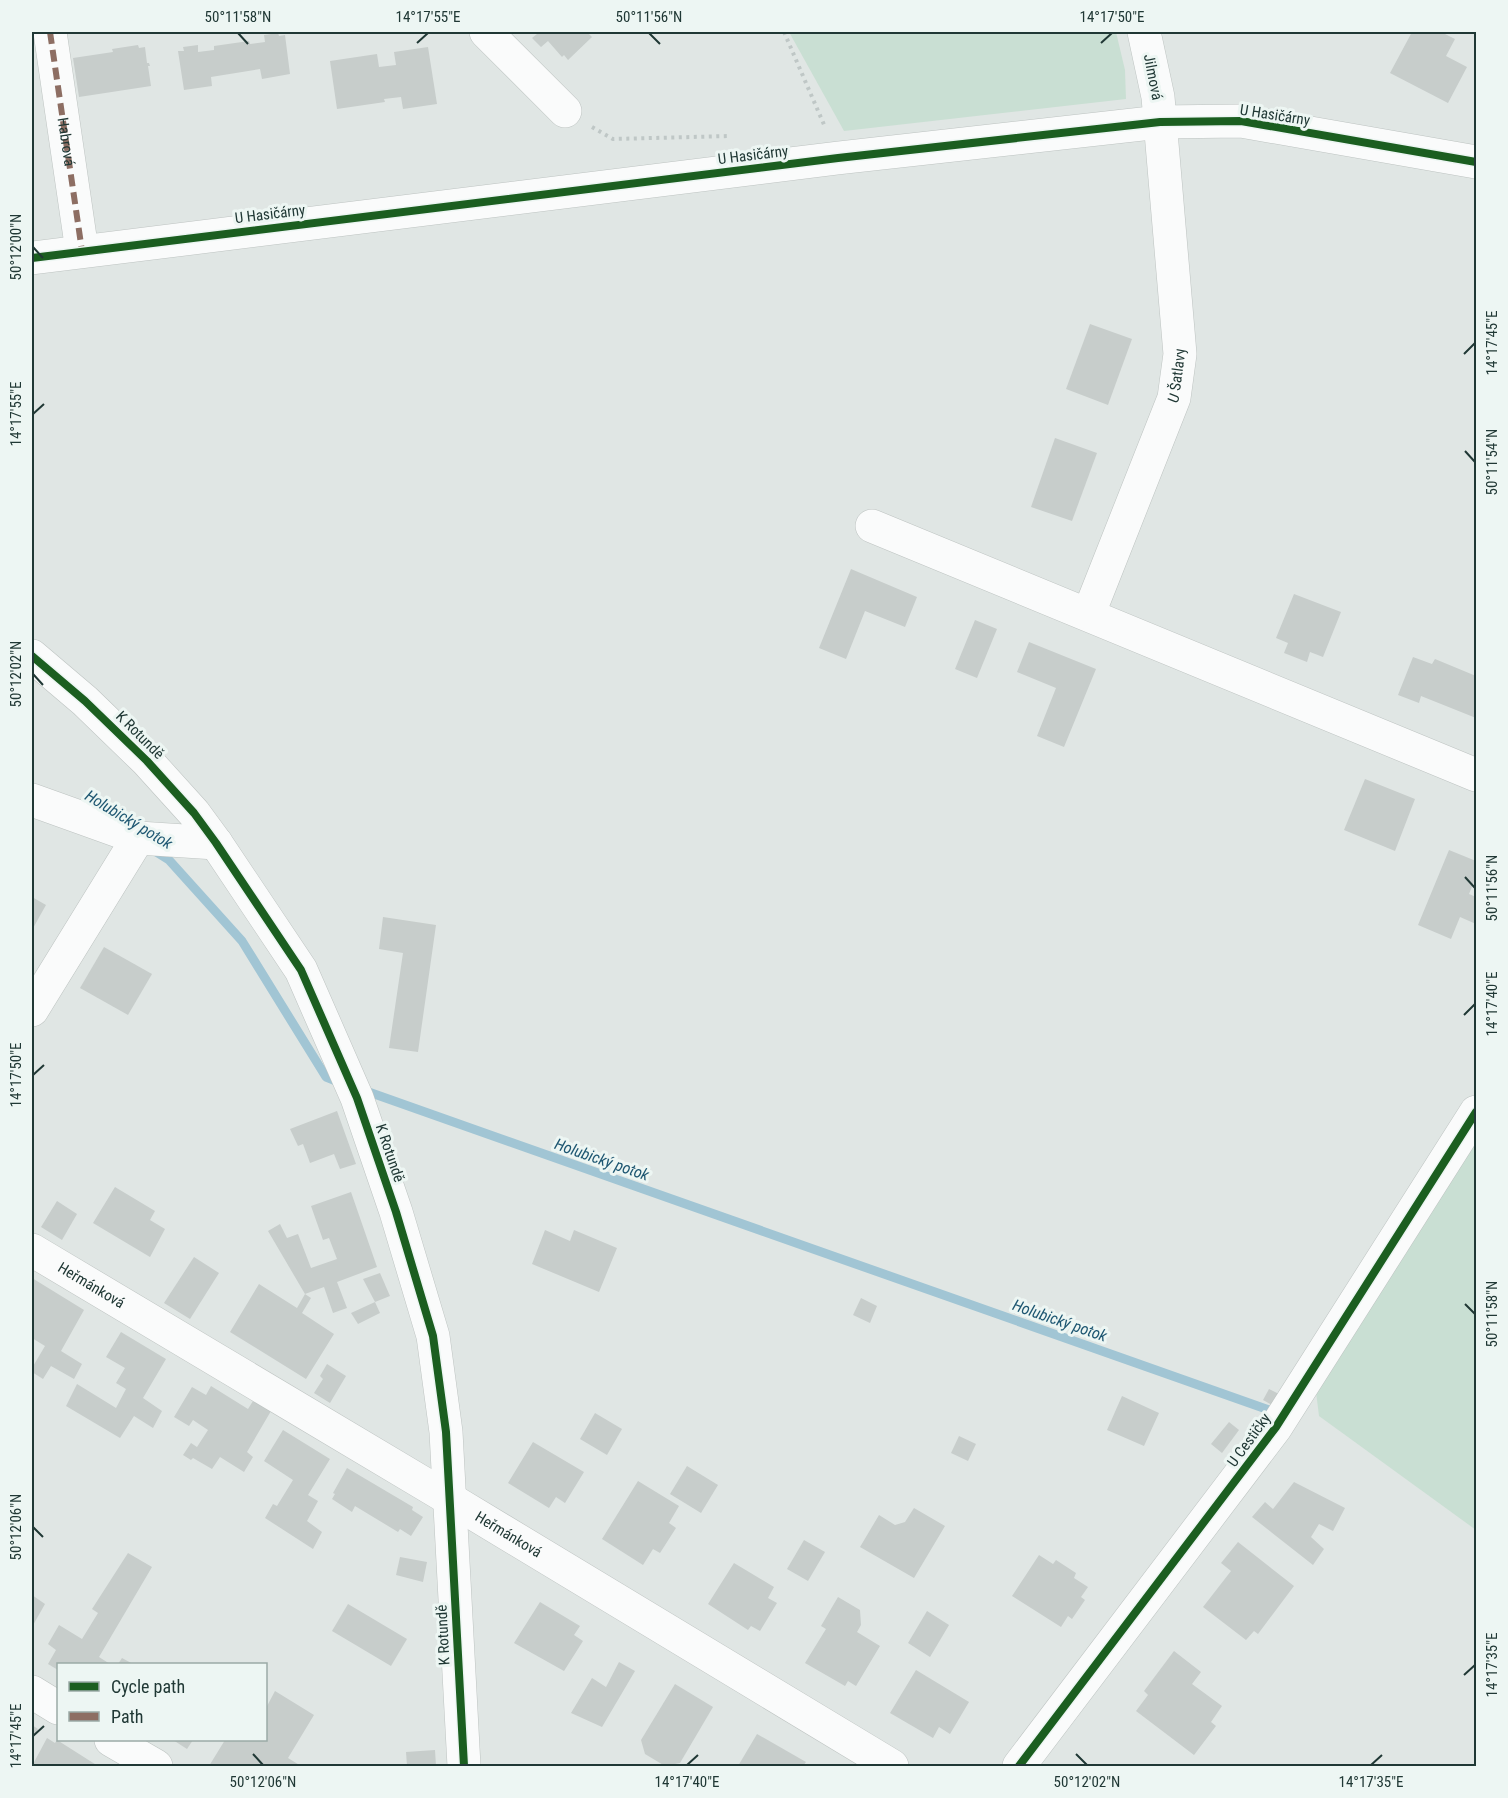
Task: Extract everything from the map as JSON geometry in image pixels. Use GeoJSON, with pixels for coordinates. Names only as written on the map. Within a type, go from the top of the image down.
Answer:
{"type":"FeatureCollection","features":[{"type":"Feature","properties":{"kind":"street","name":"Habrová"},"geometry":{"type":"LineString","coordinates":[[50,32],[82,251]]}},
{"type":"Feature","properties":{"kind":"street"},"geometry":{"type":"LineString","coordinates":[[486,32],[565,111]]}},
{"type":"Feature","properties":{"kind":"street","name":"Jilmová"},"geometry":{"type":"LineString","coordinates":[[1144,32],[1158,97],[1160,122]]}},
{"type":"Feature","properties":{"kind":"street","name":"U Hasičárny"},"geometry":{"type":"LineString","coordinates":[[32,258],[838,158],[1160,122],[1241,122],[1476,162]]}},
{"type":"Feature","properties":{"kind":"street","name":"U Šatlavy"},"geometry":{"type":"LineString","coordinates":[[1089,613],[1174,398],[1180,354],[1160,122]]}},
{"type":"Feature","properties":{"kind":"street"},"geometry":{"type":"LineString","coordinates":[[872,526],[1089,613],[1476,775]]}},
{"type":"Feature","properties":{"kind":"street","name":"K Rotundě"},"geometry":{"type":"LineString","coordinates":[[32,656],[85,701],[147,761],[194,813],[301,970],[357,1098],[396,1212],[433,1336],[446,1432],[464,1767]]}},
{"type":"Feature","properties":{"kind":"street"},"geometry":{"type":"LineString","coordinates":[[32,800],[138,838],[216,843]]}},
{"type":"Feature","properties":{"kind":"street"},"geometry":{"type":"LineString","coordinates":[[32,1010],[138,838]]}},
{"type":"Feature","properties":{"kind":"street","name":"U Cestičky"},"geometry":{"type":"LineString","coordinates":[[1019,1767],[1276,1427],[1476,1112]]}},
{"type":"Feature","properties":{"kind":"street","name":"Heřmánková"},"geometry":{"type":"LineString","coordinates":[[32,1250],[892,1767]]}},
{"type":"Feature","properties":{"kind":"street"},"geometry":{"type":"LineString","coordinates":[[32,1692],[57,1707]]}},
{"type":"Feature","properties":{"kind":"street"},"geometry":{"type":"LineString","coordinates":[[113,1741],[156,1767]]}},
{"type":"Feature","properties":{"kind":"path"},"geometry":{"type":"LineString","coordinates":[[784,32],[838,158]]}},
{"type":"Feature","properties":{"kind":"path"},"geometry":{"type":"LineString","coordinates":[[565,111],[613,139],[732,136]]}},
{"type":"Feature","properties":{"kind":"path"},"geometry":{"type":"LineString","coordinates":[[812,126],[824,125]]}},
{"type":"Feature","properties":{"kind":"green space"},"geometry":{"type":"Polygon","coordinates":[[[789,32],[1116,32],[1125,70],[1126,99],[844,131],[789,32]]]}},
{"type":"Feature","properties":{"kind":"green space"},"geometry":{"type":"Polygon","coordinates":[[[1476,1129],[1476,1530],[1319,1416],[1316,1392],[1476,1129]]]}},
{"type":"Feature","properties":{"kind":"building"},"geometry":{"type":"Polygon","coordinates":[[[534,32],[589,32],[592,37],[568,60],[564,55],[562,57],[548,41],[541,47],[532,38],[537,34],[534,32]]]}},
{"type":"Feature","properties":{"kind":"building"},"geometry":{"type":"Polygon","coordinates":[[[1412,32],[1441,32],[1455,39],[1446,56],[1467,67],[1448,103],[1390,73],[1412,32]]]}},
{"type":"Feature","properties":{"kind":"building"},"geometry":{"type":"Polygon","coordinates":[[[278,33],[279,36],[285,35],[290,74],[262,79],[260,69],[211,77],[212,86],[184,90],[178,51],[184,51],[183,47],[198,45],[198,52],[214,50],[214,46],[249,41],[250,44],[265,42],[264,35],[278,33]]]}},
{"type":"Feature","properties":{"kind":"building"},"geometry":{"type":"Polygon","coordinates":[[[138,45],[139,48],[145,47],[147,63],[150,66],[148,66],[151,86],[79,97],[73,58],[113,52],[112,49],[138,45]]]}},
{"type":"Feature","properties":{"kind":"building"},"geometry":{"type":"Polygon","coordinates":[[[428,47],[437,104],[403,109],[401,97],[384,99],[385,102],[337,109],[330,61],[377,54],[379,67],[396,65],[394,52],[428,47]]]}},
{"type":"Feature","properties":{"kind":"building"},"geometry":{"type":"Polygon","coordinates":[[[1090,324],[1132,339],[1108,405],[1066,389],[1090,324]]]}},
{"type":"Feature","properties":{"kind":"building"},"geometry":{"type":"Polygon","coordinates":[[[1055,438],[1097,453],[1072,521],[1031,507],[1055,438]]]}},
{"type":"Feature","properties":{"kind":"building"},"geometry":{"type":"Polygon","coordinates":[[[851,569],[917,597],[905,627],[865,611],[846,659],[819,648],[851,569]]]}},
{"type":"Feature","properties":{"kind":"building"},"geometry":{"type":"Polygon","coordinates":[[[1294,594],[1341,612],[1323,657],[1310,652],[1307,662],[1284,653],[1288,643],[1276,638],[1294,594]]]}},
{"type":"Feature","properties":{"kind":"building"},"geometry":{"type":"Polygon","coordinates":[[[975,620],[997,629],[977,678],[955,669],[975,620]]]}},
{"type":"Feature","properties":{"kind":"building"},"geometry":{"type":"Polygon","coordinates":[[[1029,642],[1096,669],[1064,747],[1037,736],[1056,688],[1017,672],[1029,642]]]}},
{"type":"Feature","properties":{"kind":"building"},"geometry":{"type":"Polygon","coordinates":[[[1413,657],[1432,664],[1435,659],[1476,676],[1476,718],[1421,696],[1419,703],[1398,695],[1413,657]]]}},
{"type":"Feature","properties":{"kind":"building"},"geometry":{"type":"Polygon","coordinates":[[[1365,779],[1415,799],[1395,851],[1344,830],[1365,779]]]}},
{"type":"Feature","properties":{"kind":"building"},"geometry":{"type":"Polygon","coordinates":[[[1449,850],[1476,861],[1476,877],[1469,894],[1476,897],[1476,924],[1460,917],[1451,939],[1418,925],[1449,850]]]}},
{"type":"Feature","properties":{"kind":"building"},"geometry":{"type":"Polygon","coordinates":[[[32,897],[46,905],[32,930],[32,897]]]}},
{"type":"Feature","properties":{"kind":"building"},"geometry":{"type":"Polygon","coordinates":[[[383,917],[436,925],[418,1052],[389,1048],[403,953],[379,949],[383,917]]]}},
{"type":"Feature","properties":{"kind":"building"},"geometry":{"type":"Polygon","coordinates":[[[104,947],[152,974],[128,1015],[80,988],[104,947]]]}},
{"type":"Feature","properties":{"kind":"building"},"geometry":{"type":"Polygon","coordinates":[[[337,1111],[356,1164],[340,1169],[334,1154],[310,1163],[303,1144],[298,1146],[290,1129],[337,1111]]]}},
{"type":"Feature","properties":{"kind":"building"},"geometry":{"type":"Polygon","coordinates":[[[115,1187],[155,1211],[150,1220],[165,1229],[150,1257],[93,1223],[115,1187]]]}},
{"type":"Feature","properties":{"kind":"building"},"geometry":{"type":"Polygon","coordinates":[[[351,1192],[377,1267],[337,1282],[347,1308],[333,1313],[324,1287],[305,1294],[268,1231],[280,1224],[287,1238],[298,1234],[311,1268],[337,1259],[329,1238],[323,1240],[311,1206],[351,1192]]]}},
{"type":"Feature","properties":{"kind":"building"},"geometry":{"type":"Polygon","coordinates":[[[57,1201],[77,1214],[62,1240],[41,1227],[57,1201]]]}},
{"type":"Feature","properties":{"kind":"building"},"geometry":{"type":"Polygon","coordinates":[[[545,1230],[570,1241],[574,1230],[617,1248],[599,1292],[532,1264],[545,1230]]]}},
{"type":"Feature","properties":{"kind":"building"},"geometry":{"type":"Polygon","coordinates":[[[194,1257],[219,1273],[190,1319],[164,1303],[194,1257]]]}},
{"type":"Feature","properties":{"kind":"building"},"geometry":{"type":"Polygon","coordinates":[[[380,1273],[390,1296],[375,1302],[363,1279],[380,1273]]]}},
{"type":"Feature","properties":{"kind":"building"},"geometry":{"type":"Polygon","coordinates":[[[32,1278],[84,1310],[61,1351],[82,1364],[74,1379],[51,1366],[43,1379],[32,1372],[45,1346],[32,1338],[32,1278]]]}},
{"type":"Feature","properties":{"kind":"building"},"geometry":{"type":"Polygon","coordinates":[[[259,1284],[297,1308],[305,1294],[311,1298],[302,1313],[334,1334],[306,1379],[230,1332],[259,1284]]]}},
{"type":"Feature","properties":{"kind":"building"},"geometry":{"type":"Polygon","coordinates":[[[861,1298],[877,1306],[870,1323],[853,1315],[861,1298]]]}},
{"type":"Feature","properties":{"kind":"building"},"geometry":{"type":"Polygon","coordinates":[[[375,1302],[380,1313],[358,1324],[351,1313],[375,1302]]]}},
{"type":"Feature","properties":{"kind":"building"},"geometry":{"type":"Polygon","coordinates":[[[121,1332],[166,1359],[143,1398],[162,1411],[153,1428],[134,1416],[120,1438],[66,1406],[77,1384],[116,1408],[126,1389],[116,1383],[125,1368],[106,1357],[121,1332]]]}},
{"type":"Feature","properties":{"kind":"building"},"geometry":{"type":"Polygon","coordinates":[[[327,1364],[346,1376],[330,1403],[314,1393],[323,1379],[320,1376],[327,1364]]]}},
{"type":"Feature","properties":{"kind":"building"},"geometry":{"type":"Polygon","coordinates":[[[211,1386],[248,1409],[253,1401],[271,1411],[247,1452],[253,1457],[244,1472],[220,1457],[212,1469],[183,1455],[191,1443],[197,1447],[208,1430],[193,1420],[189,1426],[174,1417],[192,1387],[206,1395],[211,1386]]]}},
{"type":"Feature","properties":{"kind":"building"},"geometry":{"type":"Polygon","coordinates":[[[1269,1389],[1281,1395],[1274,1406],[1263,1400],[1269,1389]]]}},
{"type":"Feature","properties":{"kind":"building"},"geometry":{"type":"Polygon","coordinates":[[[1122,1396],[1159,1413],[1144,1446],[1107,1430],[1122,1396]]]}},
{"type":"Feature","properties":{"kind":"building"},"geometry":{"type":"Polygon","coordinates":[[[595,1413],[622,1429],[607,1455],[580,1439],[595,1413]]]}},
{"type":"Feature","properties":{"kind":"building"},"geometry":{"type":"Polygon","coordinates":[[[1229,1422],[1239,1430],[1222,1453],[1211,1444],[1229,1422]]]}},
{"type":"Feature","properties":{"kind":"building"},"geometry":{"type":"Polygon","coordinates":[[[283,1430],[330,1459],[308,1495],[318,1501],[307,1521],[322,1532],[313,1549],[265,1518],[273,1504],[277,1506],[293,1480],[264,1461],[283,1430]]]}},
{"type":"Feature","properties":{"kind":"building"},"geometry":{"type":"Polygon","coordinates":[[[959,1436],[976,1444],[968,1461],[951,1453],[959,1436]]]}},
{"type":"Feature","properties":{"kind":"building"},"geometry":{"type":"Polygon","coordinates":[[[533,1442],[584,1472],[565,1503],[556,1497],[549,1508],[508,1483],[533,1442]]]}},
{"type":"Feature","properties":{"kind":"building"},"geometry":{"type":"Polygon","coordinates":[[[687,1466],[718,1485],[701,1513],[670,1494],[687,1466]]]}},
{"type":"Feature","properties":{"kind":"building"},"geometry":{"type":"Polygon","coordinates":[[[347,1468],[413,1507],[412,1510],[423,1517],[411,1536],[400,1529],[398,1532],[355,1506],[352,1512],[332,1499],[347,1468]]]}},
{"type":"Feature","properties":{"kind":"building"},"geometry":{"type":"Polygon","coordinates":[[[638,1481],[679,1506],[669,1523],[676,1528],[660,1553],[653,1549],[643,1565],[602,1539],[638,1481]]]}},
{"type":"Feature","properties":{"kind":"building"},"geometry":{"type":"Polygon","coordinates":[[[1294,1482],[1345,1508],[1333,1531],[1319,1524],[1311,1537],[1324,1549],[1313,1565],[1252,1517],[1265,1502],[1273,1509],[1294,1482]]]}},
{"type":"Feature","properties":{"kind":"building"},"geometry":{"type":"Polygon","coordinates":[[[914,1508],[945,1526],[914,1578],[860,1547],[879,1515],[895,1525],[905,1522],[914,1508]]]}},
{"type":"Feature","properties":{"kind":"building"},"geometry":{"type":"Polygon","coordinates":[[[804,1540],[825,1552],[808,1581],[787,1569],[804,1540]]]}},
{"type":"Feature","properties":{"kind":"building"},"geometry":{"type":"Polygon","coordinates":[[[1238,1542],[1294,1586],[1258,1634],[1254,1631],[1246,1640],[1203,1607],[1231,1571],[1221,1563],[1238,1542]]]}},
{"type":"Feature","properties":{"kind":"building"},"geometry":{"type":"Polygon","coordinates":[[[128,1553],[152,1567],[99,1657],[108,1663],[57,1663],[57,1669],[48,1664],[56,1650],[48,1644],[59,1625],[82,1639],[98,1613],[92,1609],[128,1553]]]}},
{"type":"Feature","properties":{"kind":"building"},"geometry":{"type":"Polygon","coordinates":[[[1039,1555],[1053,1564],[1056,1560],[1076,1573],[1074,1578],[1088,1587],[1081,1597],[1085,1600],[1072,1619],[1068,1616],[1061,1627],[1012,1596],[1039,1555]]]}},
{"type":"Feature","properties":{"kind":"building"},"geometry":{"type":"Polygon","coordinates":[[[400,1557],[427,1562],[423,1582],[396,1575],[400,1557]]]}},
{"type":"Feature","properties":{"kind":"building"},"geometry":{"type":"Polygon","coordinates":[[[734,1563],[774,1587],[768,1598],[777,1603],[760,1631],[751,1626],[748,1630],[708,1604],[734,1563]]]}},
{"type":"Feature","properties":{"kind":"building"},"geometry":{"type":"Polygon","coordinates":[[[32,1595],[45,1604],[32,1627],[32,1595]]]}},
{"type":"Feature","properties":{"kind":"building"},"geometry":{"type":"Polygon","coordinates":[[[838,1597],[860,1610],[861,1625],[857,1632],[880,1646],[856,1686],[848,1681],[845,1686],[805,1663],[826,1629],[821,1626],[838,1597]]]}},
{"type":"Feature","properties":{"kind":"building"},"geometry":{"type":"Polygon","coordinates":[[[540,1602],[580,1626],[574,1635],[583,1641],[564,1671],[514,1643],[540,1602]]]}},
{"type":"Feature","properties":{"kind":"building"},"geometry":{"type":"Polygon","coordinates":[[[348,1604],[407,1639],[391,1666],[332,1631],[348,1604]]]}},
{"type":"Feature","properties":{"kind":"building"},"geometry":{"type":"Polygon","coordinates":[[[927,1611],[949,1625],[930,1657],[908,1643],[927,1611]]]}},
{"type":"Feature","properties":{"kind":"building"},"geometry":{"type":"Polygon","coordinates":[[[1174,1651],[1201,1672],[1192,1684],[1222,1706],[1211,1722],[1216,1726],[1194,1755],[1136,1711],[1148,1695],[1144,1691],[1174,1651]]]}},
{"type":"Feature","properties":{"kind":"building"},"geometry":{"type":"Polygon","coordinates":[[[122,1658],[131,1663],[119,1663],[122,1658]]]}},
{"type":"Feature","properties":{"kind":"building"},"geometry":{"type":"Polygon","coordinates":[[[619,1662],[635,1671],[602,1727],[571,1713],[592,1678],[606,1687],[619,1662]]]}},
{"type":"Feature","properties":{"kind":"building"},"geometry":{"type":"Polygon","coordinates":[[[916,1670],[969,1702],[950,1734],[939,1727],[933,1738],[890,1713],[916,1670]]]}},
{"type":"Feature","properties":{"kind":"building"},"geometry":{"type":"Polygon","coordinates":[[[675,1684],[713,1707],[680,1763],[665,1766],[645,1754],[641,1740],[675,1684]]]}},
{"type":"Feature","properties":{"kind":"building"},"geometry":{"type":"Polygon","coordinates":[[[275,1691],[314,1715],[288,1758],[301,1766],[209,1766],[224,1741],[267,1741],[267,1706],[275,1691]]]}},
{"type":"Feature","properties":{"kind":"building"},"geometry":{"type":"Polygon","coordinates":[[[32,1725],[38,1729],[32,1739],[32,1725]]]}},
{"type":"Feature","properties":{"kind":"building"},"geometry":{"type":"Polygon","coordinates":[[[757,1734],[806,1762],[803,1766],[738,1766],[757,1734]]]}},
{"type":"Feature","properties":{"kind":"building"},"geometry":{"type":"Polygon","coordinates":[[[47,1738],[55,1743],[57,1740],[98,1766],[32,1766],[47,1738]]]}},
{"type":"Feature","properties":{"kind":"building"},"geometry":{"type":"Polygon","coordinates":[[[175,1741],[192,1741],[187,1749],[175,1741]]]}},
{"type":"Feature","properties":{"kind":"building"},"geometry":{"type":"Polygon","coordinates":[[[435,1750],[436,1766],[407,1766],[406,1752],[435,1750]]]}},
{"type":"Feature","properties":{"kind":"waterway","name":"Holubický potok"},"geometry":{"type":"LineString","coordinates":[[153,850],[169,860],[242,941],[326,1077],[341,1083]]}},
{"type":"Feature","properties":{"kind":"waterway","name":"Holubický potok"},"geometry":{"type":"LineString","coordinates":[[363,1090],[1269,1410]]}},
{"type":"Feature","properties":{"kind":"marked path"},"geometry":{"type":"LineString","coordinates":[[50,32],[82,251]]}},
{"type":"Feature","properties":{"kind":"cycle path"},"geometry":{"type":"LineString","coordinates":[[32,258],[838,158],[1160,122],[1241,121],[1476,162]]}},
{"type":"Feature","properties":{"kind":"cycle path"},"geometry":{"type":"LineString","coordinates":[[32,656],[85,701],[147,761],[194,813],[301,970],[357,1098],[396,1212],[433,1336],[446,1432],[464,1766]]}},
{"type":"Feature","properties":{"kind":"cycle path"},"geometry":{"type":"LineString","coordinates":[[1019,1766],[1276,1427],[1476,1112]]}}]}
